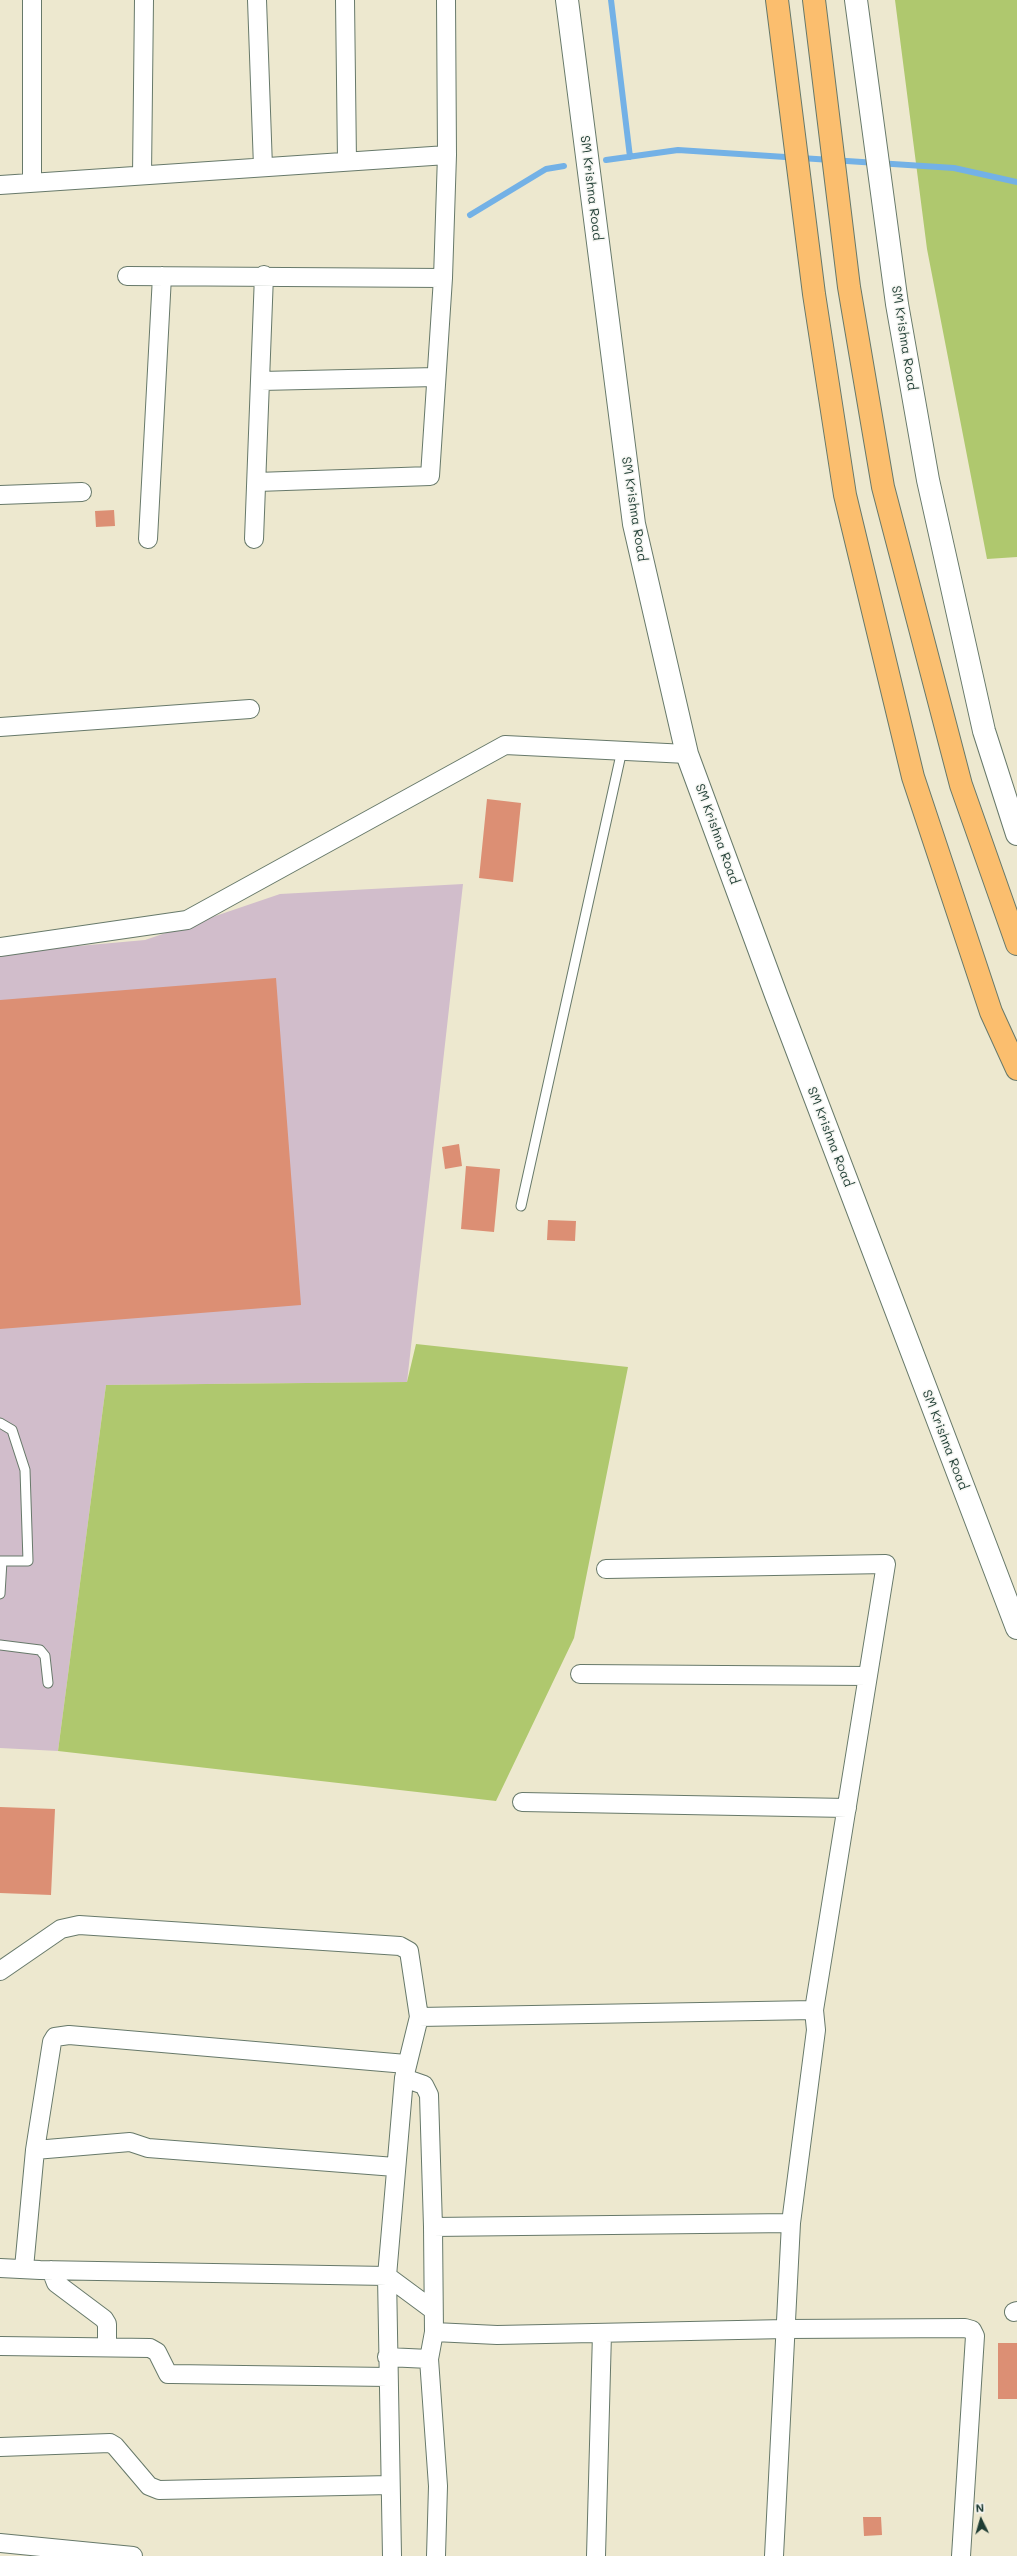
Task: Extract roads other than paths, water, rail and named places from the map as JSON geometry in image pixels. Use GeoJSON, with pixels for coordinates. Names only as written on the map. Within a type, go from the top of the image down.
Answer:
{"type":"FeatureCollection","features":[{"type":"Feature","properties":{"kind":"highway"},"geometry":{"type":"LineString","coordinates":[[777,0],[814,294],[846,495],[913,778],[991,1012],[1017,1069]]}},
{"type":"Feature","properties":{"kind":"highway"},"geometry":{"type":"LineString","coordinates":[[814,0],[849,287],[883,487],[961,785],[1017,944]]}},
{"type":"Feature","properties":{"kind":"street"},"geometry":{"type":"LineString","coordinates":[[32,0],[32,183]]}},
{"type":"Feature","properties":{"kind":"street"},"geometry":{"type":"LineString","coordinates":[[142,176],[144,0]]}},
{"type":"Feature","properties":{"kind":"street"},"geometry":{"type":"LineString","coordinates":[[257,0],[263,167]]}},
{"type":"Feature","properties":{"kind":"street"},"geometry":{"type":"LineString","coordinates":[[345,0],[347,161]]}},
{"type":"Feature","properties":{"kind":"street"},"geometry":{"type":"LineString","coordinates":[[256,482],[430,476],[443,278],[447,155],[446,0]]}},
{"type":"Feature","properties":{"kind":"street","name":"SM Krishna Road"},"geometry":{"type":"LineString","coordinates":[[567,0],[634,524],[687,754],[776,995],[1017,1628]]}},
{"type":"Feature","properties":{"kind":"street","name":"SM Krishna Road"},"geometry":{"type":"LineString","coordinates":[[856,0],[897,304],[928,480],[984,731],[1017,834]]}},
{"type":"Feature","properties":{"kind":"street"},"geometry":{"type":"LineString","coordinates":[[0,186],[447,155]]}},
{"type":"Feature","properties":{"kind":"street"},"geometry":{"type":"LineString","coordinates":[[127,276],[264,275],[443,278]]}},
{"type":"Feature","properties":{"kind":"street"},"geometry":{"type":"LineString","coordinates":[[254,539],[264,275]]}},
{"type":"Feature","properties":{"kind":"street"},"geometry":{"type":"LineString","coordinates":[[148,540],[162,276]]}},
{"type":"Feature","properties":{"kind":"street"},"geometry":{"type":"LineString","coordinates":[[260,381],[436,377]]}},
{"type":"Feature","properties":{"kind":"street"},"geometry":{"type":"LineString","coordinates":[[0,495],[82,492]]}},
{"type":"Feature","properties":{"kind":"street"},"geometry":{"type":"LineString","coordinates":[[0,727],[250,709]]}},
{"type":"Feature","properties":{"kind":"street"},"geometry":{"type":"LineString","coordinates":[[0,946],[187,920],[505,746],[687,754]]}},
{"type":"Feature","properties":{"kind":"street"},"geometry":{"type":"LineString","coordinates":[[606,1569],[886,1564],[814,2010],[816,2030],[791,2223],[774,2556]]}},
{"type":"Feature","properties":{"kind":"street"},"geometry":{"type":"LineString","coordinates":[[580,1674],[868,1676]]}},
{"type":"Feature","properties":{"kind":"street"},"geometry":{"type":"LineString","coordinates":[[522,1802],[847,1808]]}},
{"type":"Feature","properties":{"kind":"street"},"geometry":{"type":"LineString","coordinates":[[0,1971],[61,1929],[79,1925],[405,1947],[410,1956],[419,2017],[405,2071],[395,2167],[387,2276],[387,2357],[392,2556]]}},
{"type":"Feature","properties":{"kind":"street"},"geometry":{"type":"LineString","coordinates":[[419,2017],[814,2010]]}},
{"type":"Feature","properties":{"kind":"street"},"geometry":{"type":"LineString","coordinates":[[24,2268],[35,2150],[52,2042],[55,2037],[61,2035],[405,2071],[424,2085],[428,2094],[434,2227],[434,2332],[429,2359],[438,2486],[436,2556]]}},
{"type":"Feature","properties":{"kind":"street"},"geometry":{"type":"LineString","coordinates":[[35,2150],[130,2142],[148,2148],[395,2167]]}},
{"type":"Feature","properties":{"kind":"street"},"geometry":{"type":"LineString","coordinates":[[434,2227],[791,2223]]}},
{"type":"Feature","properties":{"kind":"street"},"geometry":{"type":"LineString","coordinates":[[0,2268],[387,2276],[434,2310]]}},
{"type":"Feature","properties":{"kind":"street"},"geometry":{"type":"LineString","coordinates":[[50,2270],[56,2284],[104,2319],[107,2324],[107,2347]]}},
{"type":"Feature","properties":{"kind":"street"},"geometry":{"type":"LineString","coordinates":[[434,2332],[496,2335],[786,2329],[972,2330],[975,2336],[961,2556]]}},
{"type":"Feature","properties":{"kind":"street"},"geometry":{"type":"LineString","coordinates":[[596,2556],[602,2333]]}},
{"type":"Feature","properties":{"kind":"street"},"geometry":{"type":"LineString","coordinates":[[0,2346],[154,2349],[165,2370],[172,2374],[388,2378]]}},
{"type":"Feature","properties":{"kind":"street"},"geometry":{"type":"LineString","coordinates":[[387,2357],[429,2359]]}},
{"type":"Feature","properties":{"kind":"street"},"geometry":{"type":"LineString","coordinates":[[0,2447],[110,2443],[115,2446],[149,2486],[159,2490],[390,2485]]}},
{"type":"Feature","properties":{"kind":"street"},"geometry":{"type":"LineString","coordinates":[[0,2543],[133,2556]]}},
{"type":"Feature","properties":{"kind":"lane"},"geometry":{"type":"LineString","coordinates":[[521,1206],[622,750]]}},
{"type":"Feature","properties":{"kind":"lane"},"geometry":{"type":"LineString","coordinates":[[0,1423],[12,1430],[25,1470],[28,1561],[1,1561],[0,1594]]}},
{"type":"Feature","properties":{"kind":"lane"},"geometry":{"type":"LineString","coordinates":[[0,1645],[40,1650],[45,1656],[48,1683]]}},
{"type":"Feature","properties":{"kind":"waterway"},"geometry":{"type":"LineString","coordinates":[[611,0],[630,157]]}},
{"type":"Feature","properties":{"kind":"waterway"},"geometry":{"type":"LineString","coordinates":[[606,160],[678,150],[954,168],[1017,182]]}},
{"type":"Feature","properties":{"kind":"waterway"},"geometry":{"type":"LineString","coordinates":[[470,215],[546,169],[564,166]]}}]}
